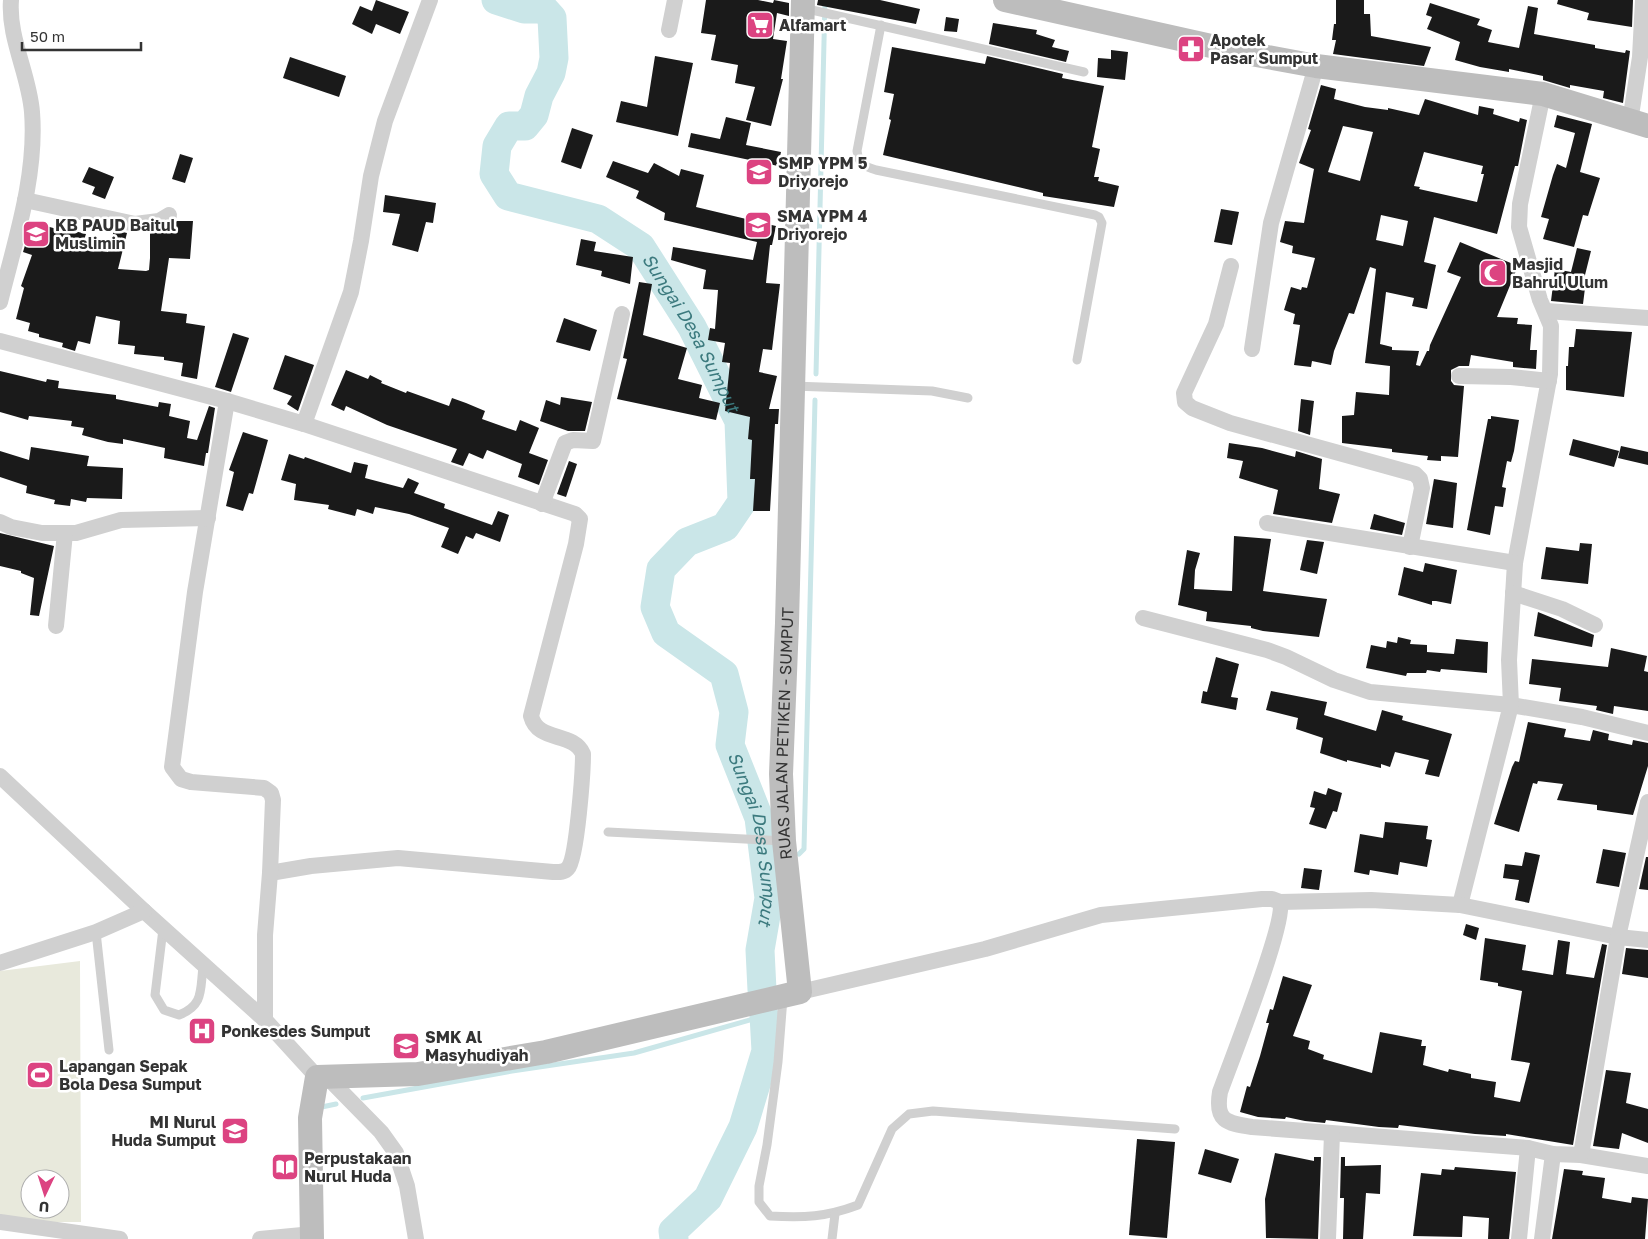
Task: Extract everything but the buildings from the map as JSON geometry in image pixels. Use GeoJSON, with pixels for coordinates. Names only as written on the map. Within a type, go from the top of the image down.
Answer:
{"type":"FeatureCollection","features":[{"type":"Feature","properties":{"kind":"main road"},"geometry":{"type":"LineString","coordinates":[[1005,0],[1055,5],[1229,50],[1316,66],[1543,94],[1639,124]]}},
{"type":"Feature","properties":{"kind":"main road","name":"RUAS JALAN PETIKEN - SUMPUT"},"geometry":{"type":"LineString","coordinates":[[791,995],[778,841],[803,4]]}},
{"type":"Feature","properties":{"kind":"main road"},"geometry":{"type":"LineString","coordinates":[[312,1236],[310,1118],[317,1077],[418,1074],[526,1056],[791,995]]}},
{"type":"Feature","properties":{"kind":"street"},"geometry":{"type":"LineString","coordinates":[[0,302],[25,200],[32,162],[32,110],[14,35],[11,0]]}},
{"type":"Feature","properties":{"kind":"street"},"geometry":{"type":"LineString","coordinates":[[304,424],[350,292],[361,241],[371,176],[385,121],[430,0]]}},
{"type":"Feature","properties":{"kind":"street"},"geometry":{"type":"LineString","coordinates":[[669,30],[675,0]]}},
{"type":"Feature","properties":{"kind":"street"},"geometry":{"type":"LineString","coordinates":[[1639,124],[1643,0]]}},
{"type":"Feature","properties":{"kind":"street"},"geometry":{"type":"LineString","coordinates":[[1252,349],[1271,223],[1316,66]]}},
{"type":"Feature","properties":{"kind":"street"},"geometry":{"type":"LineString","coordinates":[[1460,905],[1511,705],[1509,660],[1515,563],[1549,381],[1551,326],[1540,300],[1519,227],[1520,204],[1543,94]]}},
{"type":"Feature","properties":{"kind":"street"},"geometry":{"type":"LineString","coordinates":[[25,200],[135,224],[159,221],[168,215]]}},
{"type":"Feature","properties":{"kind":"street"},"geometry":{"type":"LineString","coordinates":[[1231,266],[1216,324],[1184,393],[1186,402],[1192,408],[1230,423],[1415,474],[1420,479],[1422,488],[1410,547]]}},
{"type":"Feature","properties":{"kind":"street"},"geometry":{"type":"LineString","coordinates":[[1546,311],[1648,318]]}},
{"type":"Feature","properties":{"kind":"street"},"geometry":{"type":"LineString","coordinates":[[542,504],[565,443],[573,440],[593,441],[622,314]]}},
{"type":"Feature","properties":{"kind":"street"},"geometry":{"type":"LineString","coordinates":[[0,340],[304,424],[575,514],[580,519],[576,544],[531,716],[533,724],[538,730],[573,742],[580,748],[583,754],[574,851],[568,868],[564,872],[553,872],[398,858],[311,866],[270,873]]}},
{"type":"Feature","properties":{"kind":"street"},"geometry":{"type":"LineString","coordinates":[[1459,376],[1511,377],[1549,381]]}},
{"type":"Feature","properties":{"kind":"street"},"geometry":{"type":"LineString","coordinates":[[226,401],[208,518],[194,592],[172,767],[181,779],[191,782],[264,788],[271,793],[273,800],[270,873],[265,935],[265,1020]]}},
{"type":"Feature","properties":{"kind":"street"},"geometry":{"type":"LineString","coordinates":[[0,522],[11,528],[42,533],[65,533],[96,529],[121,520],[208,518]]}},
{"type":"Feature","properties":{"kind":"street"},"geometry":{"type":"LineString","coordinates":[[1267,523],[1515,563]]}},
{"type":"Feature","properties":{"kind":"street"},"geometry":{"type":"LineString","coordinates":[[56,626],[65,533]]}},
{"type":"Feature","properties":{"kind":"street"},"geometry":{"type":"LineString","coordinates":[[1513,593],[1562,609],[1595,625]]}},
{"type":"Feature","properties":{"kind":"street"},"geometry":{"type":"LineString","coordinates":[[1143,618],[1267,650],[1334,680],[1370,692],[1511,705],[1582,717],[1648,733]]}},
{"type":"Feature","properties":{"kind":"street"},"geometry":{"type":"LineString","coordinates":[[0,776],[144,912],[265,1020],[317,1077],[332,1082],[382,1132],[396,1153],[410,1201],[416,1239]]}},
{"type":"Feature","properties":{"kind":"street"},"geometry":{"type":"LineString","coordinates":[[1581,1155],[1618,937],[1648,802]]}},
{"type":"Feature","properties":{"kind":"street"},"geometry":{"type":"LineString","coordinates":[[791,995],[985,949],[1101,915],[1209,903],[1272,899],[1280,902],[1371,900],[1460,905],[1618,937],[1648,940]]}},
{"type":"Feature","properties":{"kind":"street"},"geometry":{"type":"LineString","coordinates":[[1280,902],[1281,914],[1268,956],[1220,1092],[1218,1107],[1221,1117],[1232,1124],[1332,1134],[1528,1148],[1553,1154],[1581,1155],[1648,1166]]}},
{"type":"Feature","properties":{"kind":"street"},"geometry":{"type":"LineString","coordinates":[[0,963],[96,932],[144,912]]}},
{"type":"Feature","properties":{"kind":"street"},"geometry":{"type":"LineString","coordinates":[[1328,1239],[1332,1134]]}},
{"type":"Feature","properties":{"kind":"street"},"geometry":{"type":"LineString","coordinates":[[1519,1239],[1528,1148]]}},
{"type":"Feature","properties":{"kind":"street"},"geometry":{"type":"LineString","coordinates":[[1542,1239],[1553,1154]]}},
{"type":"Feature","properties":{"kind":"street"},"geometry":{"type":"LineString","coordinates":[[0,1222],[120,1239]]}},
{"type":"Feature","properties":{"kind":"street"},"geometry":{"type":"LineString","coordinates":[[260,1239],[312,1236]]}},
{"type":"Feature","properties":{"kind":"lane"},"geometry":{"type":"LineString","coordinates":[[803,4],[881,25],[1084,72]]}},
{"type":"Feature","properties":{"kind":"lane"},"geometry":{"type":"LineString","coordinates":[[881,25],[857,151],[859,161],[863,166],[1095,215],[1101,219],[1102,224],[1077,360]]}},
{"type":"Feature","properties":{"kind":"lane"},"geometry":{"type":"LineString","coordinates":[[792,386],[932,391],[968,398]]}},
{"type":"Feature","properties":{"kind":"lane"},"geometry":{"type":"LineString","coordinates":[[608,832],[778,841]]}},
{"type":"Feature","properties":{"kind":"lane"},"geometry":{"type":"LineString","coordinates":[[163,929],[154,995],[164,1010],[179,1015],[190,1011],[198,1002],[203,966]]}},
{"type":"Feature","properties":{"kind":"lane"},"geometry":{"type":"LineString","coordinates":[[96,932],[109,1050]]}},
{"type":"Feature","properties":{"kind":"lane"},"geometry":{"type":"LineString","coordinates":[[791,995],[778,1062],[767,1145],[759,1186],[759,1202],[770,1216],[807,1218],[835,1214],[858,1205],[892,1129],[909,1114],[933,1111],[1175,1129]]}},
{"type":"Feature","properties":{"kind":"lane"},"geometry":{"type":"LineString","coordinates":[[832,1239],[835,1214]]}},
{"type":"Feature","properties":{"kind":"shaded area","name":"Lapangan Sepak Bola Desa Sumput"},"geometry":{"type":"Polygon","coordinates":[[[80,961],[81,1222],[0,1222],[0,971],[80,961]]]}},
{"type":"Feature","properties":{"kind":"waterway","name":"Sungai Desa Sumput"},"geometry":{"type":"LineString","coordinates":[[496,0],[524,9],[544,9],[552,18],[554,58],[551,73],[539,96],[534,115],[525,126],[509,126],[497,146],[494,174],[508,196],[598,219],[641,247],[692,327],[739,421],[742,502],[725,527],[687,542],[661,569],[655,607],[666,633],[724,674],[734,712],[730,745],[759,818],[769,898],[760,950],[762,990]]}},
{"type":"Feature","properties":{"kind":"waterway"},"geometry":{"type":"LineString","coordinates":[[816,374],[825,0]]}},
{"type":"Feature","properties":{"kind":"waterway"},"geometry":{"type":"LineString","coordinates":[[799,854],[804,849],[815,400]]}},
{"type":"Feature","properties":{"kind":"waterway"},"geometry":{"type":"LineString","coordinates":[[767,884],[775,878]]}},
{"type":"Feature","properties":{"kind":"waterway","name":"Sungai Desa Sumput"},"geometry":{"type":"LineString","coordinates":[[674,1239],[673,1231],[708,1198],[743,1127],[766,1051],[764,1015]]}},
{"type":"Feature","properties":{"kind":"waterway"},"geometry":{"type":"LineString","coordinates":[[363,1098],[512,1071],[634,1053],[764,1016]]}},
{"type":"Feature","properties":{"kind":"waterway"},"geometry":{"type":"LineString","coordinates":[[317,1108],[336,1104]]}},
{"type":"Feature","properties":{"kind":"place","name":"Alfamart"},"geometry":{"type":"Point","coordinates":[760,25]}},
{"type":"Feature","properties":{"kind":"place","name":"Apotek Pasar Sumput"},"geometry":{"type":"Point","coordinates":[1191,49]}},
{"type":"Feature","properties":{"kind":"place","name":"SMP YPM 5 Driyorejo"},"geometry":{"type":"Point","coordinates":[759,172]}},
{"type":"Feature","properties":{"kind":"place","name":"SMA YPM 4 Driyorejo"},"geometry":{"type":"Point","coordinates":[758,225]}},
{"type":"Feature","properties":{"kind":"place","name":"KB PAUD Baitul Muslimin"},"geometry":{"type":"Point","coordinates":[36,234]}},
{"type":"Feature","properties":{"kind":"place","name":"Masjid Bahrul Ulum"},"geometry":{"type":"Point","coordinates":[1493,273]}},
{"type":"Feature","properties":{"kind":"place","name":"Ponkesdes Sumput"},"geometry":{"type":"Point","coordinates":[202,1031]}},
{"type":"Feature","properties":{"kind":"place","name":"SMK Al Masyhudiyah"},"geometry":{"type":"Point","coordinates":[406,1046]}},
{"type":"Feature","properties":{"kind":"place","name":"Lapangan Sepak Bola Desa Sumput"},"geometry":{"type":"Point","coordinates":[40,1075]}},
{"type":"Feature","properties":{"kind":"place","name":"MI Nurul Huda Sumput"},"geometry":{"type":"Point","coordinates":[235,1131]}},
{"type":"Feature","properties":{"kind":"place","name":"Perpustakaan Nurul Huda"},"geometry":{"type":"Point","coordinates":[285,1167]}}]}
